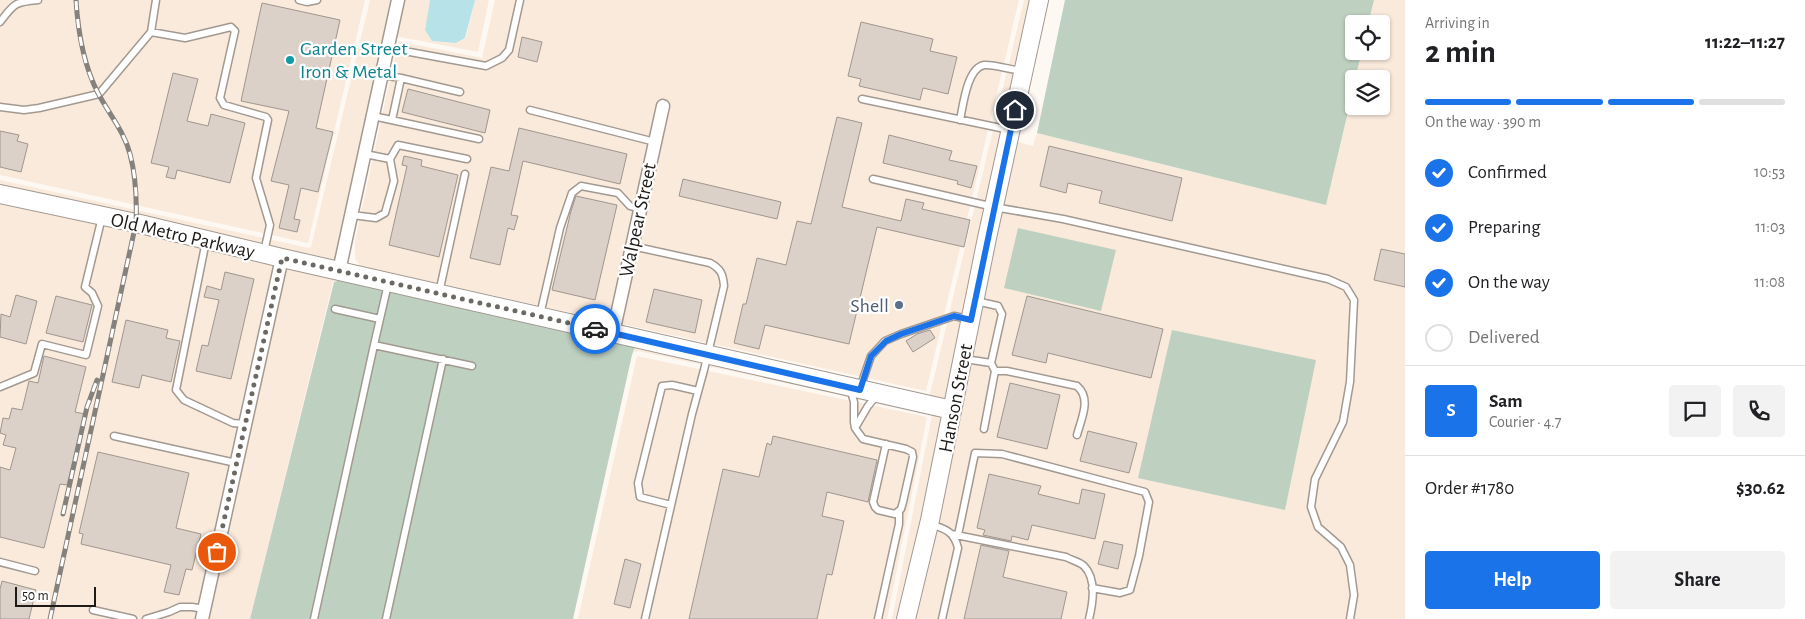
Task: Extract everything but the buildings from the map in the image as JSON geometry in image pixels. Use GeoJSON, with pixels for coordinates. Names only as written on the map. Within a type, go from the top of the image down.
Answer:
{"type":"FeatureCollection","features":[{"type":"Feature","properties":{"kind":"street"},"geometry":{"type":"LineString","coordinates":[[339,271],[398,0]]}},
{"type":"Feature","properties":{"kind":"street","name":"Hanson Street"},"geometry":{"type":"LineString","coordinates":[[906,619],[929,523],[1039,0]]}},
{"type":"Feature","properties":{"kind":"street","name":"Walpear Street"},"geometry":{"type":"LineString","coordinates":[[612,333],[663,106]]}},
{"type":"Feature","properties":{"kind":"street","name":"Old Metro Parkway"},"geometry":{"type":"LineString","coordinates":[[0,194],[952,410]]}},
{"type":"Feature","properties":{"kind":"street"},"geometry":{"type":"LineString","coordinates":[[204,614],[282,258]]}},
{"type":"Feature","properties":{"kind":"lane"},"geometry":{"type":"LineString","coordinates":[[0,22],[14,5],[23,1],[38,0]]}},
{"type":"Feature","properties":{"kind":"lane"},"geometry":{"type":"LineString","coordinates":[[0,107],[24,110],[98,94],[151,32],[156,0]]}},
{"type":"Feature","properties":{"kind":"lane"},"geometry":{"type":"LineString","coordinates":[[299,0],[307,2],[317,0]]}},
{"type":"Feature","properties":{"kind":"lane"},"geometry":{"type":"LineString","coordinates":[[388,48],[486,66],[502,58],[509,50],[520,0]]}},
{"type":"Feature","properties":{"kind":"lane"},"geometry":{"type":"LineString","coordinates":[[151,32],[185,38],[231,27],[235,31],[220,98],[224,105],[266,117],[268,120],[256,178],[270,226],[264,254]]}},
{"type":"Feature","properties":{"kind":"lane"},"geometry":{"type":"LineString","coordinates":[[960,120],[970,76],[978,68],[984,65],[1024,72]]}},
{"type":"Feature","properties":{"kind":"lane"},"geometry":{"type":"LineString","coordinates":[[382,74],[460,92]]}},
{"type":"Feature","properties":{"kind":"lane"},"geometry":{"type":"LineString","coordinates":[[392,120],[401,78]]}},
{"type":"Feature","properties":{"kind":"lane"},"geometry":{"type":"LineString","coordinates":[[862,99],[1011,130]]}},
{"type":"Feature","properties":{"kind":"lane"},"geometry":{"type":"LineString","coordinates":[[530,110],[655,142]]}},
{"type":"Feature","properties":{"kind":"lane"},"geometry":{"type":"LineString","coordinates":[[373,116],[479,139]]}},
{"type":"Feature","properties":{"kind":"lane"},"geometry":{"type":"LineString","coordinates":[[352,214],[376,218],[385,213],[394,181],[390,159],[398,145],[467,159]]}},
{"type":"Feature","properties":{"kind":"lane"},"geometry":{"type":"LineString","coordinates":[[365,154],[390,159]]}},
{"type":"Feature","properties":{"kind":"lane"},"geometry":{"type":"LineString","coordinates":[[439,294],[465,174]]}},
{"type":"Feature","properties":{"kind":"lane"},"geometry":{"type":"LineString","coordinates":[[873,179],[994,207],[1063,218],[1328,279],[1346,287],[1354,300],[1350,382],[1342,422],[1315,479],[1311,507],[1318,527],[1341,547],[1350,565],[1354,596],[1350,619]]}},
{"type":"Feature","properties":{"kind":"lane"},"geometry":{"type":"LineString","coordinates":[[540,317],[560,228],[572,193],[581,186],[618,193],[630,206],[640,209]]}},
{"type":"Feature","properties":{"kind":"lane"},"geometry":{"type":"LineString","coordinates":[[0,387],[34,373],[42,344],[86,355],[98,306],[92,293],[85,287],[102,216]]}},
{"type":"Feature","properties":{"kind":"lane"},"geometry":{"type":"LineString","coordinates":[[206,240],[176,390],[184,400],[211,414],[233,423],[245,424]]}},
{"type":"Feature","properties":{"kind":"lane"},"geometry":{"type":"LineString","coordinates":[[632,246],[710,263],[719,268],[723,275],[724,286],[671,505],[646,619]]}},
{"type":"Feature","properties":{"kind":"lane"},"geometry":{"type":"LineString","coordinates":[[314,619],[388,282]]}},
{"type":"Feature","properties":{"kind":"lane"},"geometry":{"type":"LineString","coordinates":[[975,300],[998,306],[1002,314],[991,363],[995,371],[984,429]]}},
{"type":"Feature","properties":{"kind":"lane"},"geometry":{"type":"LineString","coordinates":[[335,309],[380,319]]}},
{"type":"Feature","properties":{"kind":"lane"},"geometry":{"type":"LineString","coordinates":[[878,619],[899,512],[913,457],[912,452],[906,449],[863,439],[855,428],[854,388],[871,356],[886,341],[954,316],[971,320]]}},
{"type":"Feature","properties":{"kind":"lane"},"geometry":{"type":"LineString","coordinates":[[374,345],[472,366]]}},
{"type":"Feature","properties":{"kind":"lane"},"geometry":{"type":"LineString","coordinates":[[963,358],[991,363]]}},
{"type":"Feature","properties":{"kind":"lane"},"geometry":{"type":"LineString","coordinates":[[386,619],[443,359]]}},
{"type":"Feature","properties":{"kind":"lane"},"geometry":{"type":"LineString","coordinates":[[995,371],[1007,371],[1078,386],[1083,391],[1086,401],[1077,435]]}},
{"type":"Feature","properties":{"kind":"lane"},"geometry":{"type":"LineString","coordinates":[[671,505],[640,497],[638,482],[662,386],[672,385],[698,391]]}},
{"type":"Feature","properties":{"kind":"lane"},"geometry":{"type":"LineString","coordinates":[[855,428],[868,406],[878,394]]}},
{"type":"Feature","properties":{"kind":"lane"},"geometry":{"type":"LineString","coordinates":[[114,436],[236,463]]}},
{"type":"Feature","properties":{"kind":"lane"},"geometry":{"type":"LineString","coordinates":[[886,444],[874,507],[878,510],[895,514],[899,512]]}},
{"type":"Feature","properties":{"kind":"lane"},"geometry":{"type":"LineString","coordinates":[[942,619],[958,548],[954,535],[975,453],[1002,454],[1145,492],[1149,502],[1139,556],[1130,590],[1120,593],[1092,588]]}},
{"type":"Feature","properties":{"kind":"lane"},"geometry":{"type":"LineString","coordinates":[[929,523],[945,529],[954,535],[1066,557],[1083,565],[1091,580],[1092,588],[1093,602],[1089,619]]}},
{"type":"Feature","properties":{"kind":"lane"},"geometry":{"type":"LineString","coordinates":[[0,562],[35,571]]}},
{"type":"Feature","properties":{"kind":"lane"},"geometry":{"type":"LineString","coordinates":[[146,619],[185,606],[204,614]]}},
{"type":"Feature","properties":{"kind":"lane"},"geometry":{"type":"LineString","coordinates":[[93,610],[134,619]]}},
{"type":"Feature","properties":{"kind":"shaded area"},"geometry":{"type":"Polygon","coordinates":[[[0,0],[365,0],[308,243],[0,175],[0,0]]]}},
{"type":"Feature","properties":{"kind":"shaded area"},"geometry":{"type":"Polygon","coordinates":[[[370,0],[430,0],[425,30],[432,41],[456,43],[466,38],[475,0],[489,0],[478,52],[395,36],[346,267],[0,188],[0,180],[311,247],[370,0]]]}},
{"type":"Feature","properties":{"kind":"shaded area"},"geometry":{"type":"Polygon","coordinates":[[[495,0],[1019,0],[926,391],[360,266],[355,258],[355,241],[398,41],[482,58],[495,0]]]}},
{"type":"Feature","properties":{"kind":"shaded area"},"geometry":{"type":"Polygon","coordinates":[[[1024,0],[1032,0],[947,403],[928,396],[1024,0]]]}},
{"type":"Feature","properties":{"kind":"shaded area"},"geometry":{"type":"Polygon","coordinates":[[[1249,0],[1405,0],[1405,619],[913,619],[1015,141],[1033,146],[1037,133],[1209,176],[1249,0]]]}},
{"type":"Feature","properties":{"kind":"shaded area"},"geometry":{"type":"Polygon","coordinates":[[[0,202],[344,279],[333,282],[250,619],[0,619],[0,202]]]}},
{"type":"Feature","properties":{"kind":"shaded area"},"geometry":{"type":"Polygon","coordinates":[[[636,344],[945,414],[900,619],[892,619],[932,415],[638,351],[634,352],[636,344]]]}},
{"type":"Feature","properties":{"kind":"shaded area"},"geometry":{"type":"Polygon","coordinates":[[[637,356],[927,417],[887,619],[578,619],[637,356]]]}},
{"type":"Feature","properties":{"kind":"green space"},"geometry":{"type":"Polygon","coordinates":[[[1065,0],[1374,0],[1370,15],[1345,15],[1345,60],[1360,60],[1357,70],[1345,70],[1345,115],[1347,115],[1326,205],[1037,133],[1065,0]]]}},
{"type":"Feature","properties":{"kind":"green space"},"geometry":{"type":"Polygon","coordinates":[[[1018,228],[1116,250],[1101,311],[1004,288],[1018,228]]]}},
{"type":"Feature","properties":{"kind":"green space"},"geometry":{"type":"Polygon","coordinates":[[[344,279],[636,344],[573,619],[250,619],[334,282],[344,279]]]}},
{"type":"Feature","properties":{"kind":"green space"},"geometry":{"type":"Polygon","coordinates":[[[1172,330],[1316,360],[1285,510],[1138,478],[1172,330]]]}},
{"type":"Feature","properties":{"kind":"water"},"geometry":{"type":"Polygon","coordinates":[[[430,0],[475,0],[465,38],[456,43],[432,41],[425,30],[430,0]]]}},
{"type":"Feature","properties":{"kind":"railway"},"geometry":{"type":"LineString","coordinates":[[50,619],[136,223],[136,188],[130,154],[124,138],[98,93],[89,71],[80,36],[76,0]]}},
{"type":"Feature","properties":{"kind":"railway"},"geometry":{"type":"LineString","coordinates":[[63,514],[87,407],[97,380]]}},
{"type":"Feature","properties":{"kind":"way so far"},"geometry":{"type":"LineString","coordinates":[[217,552],[261,346],[282,258],[595,329]]}},
{"type":"Feature","properties":{"kind":"place","name":"Garden Street Iron & Metal"},"geometry":{"type":"Point","coordinates":[290,60]}},
{"type":"Feature","properties":{"kind":"place","name":"Shell"},"geometry":{"type":"Point","coordinates":[899,305]}},
{"type":"Feature","properties":{"kind":"route"},"geometry":{"type":"LineString","coordinates":[[595,329],[860,390],[871,356],[886,341],[954,316],[971,320],[1015,110]]}}]}
